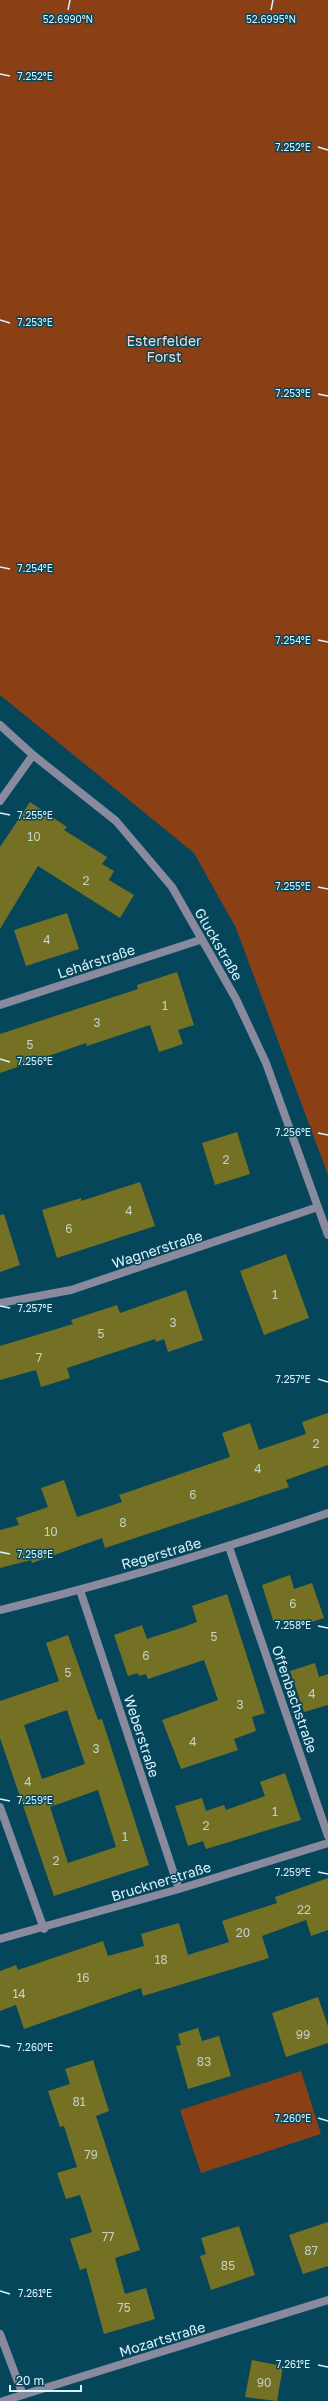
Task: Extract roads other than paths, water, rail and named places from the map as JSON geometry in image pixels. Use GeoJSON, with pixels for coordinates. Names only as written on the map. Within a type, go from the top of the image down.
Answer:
{"type":"FeatureCollection","features":[{"type":"Feature","properties":{"kind":"street","name":"Gluckstraße"},"geometry":{"type":"LineString","coordinates":[[0,725],[33,755],[116,821],[172,887],[200,940],[236,998],[266,1063],[328,1235]]}},
{"type":"Feature","properties":{"kind":"street"},"geometry":{"type":"LineString","coordinates":[[0,801],[33,755]]}},
{"type":"Feature","properties":{"kind":"street","name":"Lehárstraße"},"geometry":{"type":"LineString","coordinates":[[0,1005],[200,940]]}},
{"type":"Feature","properties":{"kind":"street","name":"Wagnerstraße"},"geometry":{"type":"LineString","coordinates":[[0,1303],[71,1290],[318,1207]]}},
{"type":"Feature","properties":{"kind":"street","name":"Regerstraße"},"geometry":{"type":"LineString","coordinates":[[0,1610],[80,1590],[229,1547],[328,1513]]}},
{"type":"Feature","properties":{"kind":"street","name":"Offenbachstraße"},"geometry":{"type":"LineString","coordinates":[[229,1547],[328,1836]]}},
{"type":"Feature","properties":{"kind":"street","name":"Weberstraße"},"geometry":{"type":"LineString","coordinates":[[80,1590],[179,1889]]}},
{"type":"Feature","properties":{"kind":"street"},"geometry":{"type":"LineString","coordinates":[[0,1807],[44,1929]]}},
{"type":"Feature","properties":{"kind":"street","name":"Brucknerstraße"},"geometry":{"type":"LineString","coordinates":[[0,1939],[44,1929],[328,1843]]}},
{"type":"Feature","properties":{"kind":"street","name":"Mozartstraße"},"geometry":{"type":"LineString","coordinates":[[3,2401],[328,2300]]}},
{"type":"Feature","properties":{"kind":"street"},"geometry":{"type":"LineString","coordinates":[[0,2334],[23,2395]]}},
{"type":"Feature","properties":{"kind":"park label","name":"Esterfelder Forst"},"geometry":{"type":"Point","coordinates":[164,348]}}]}
